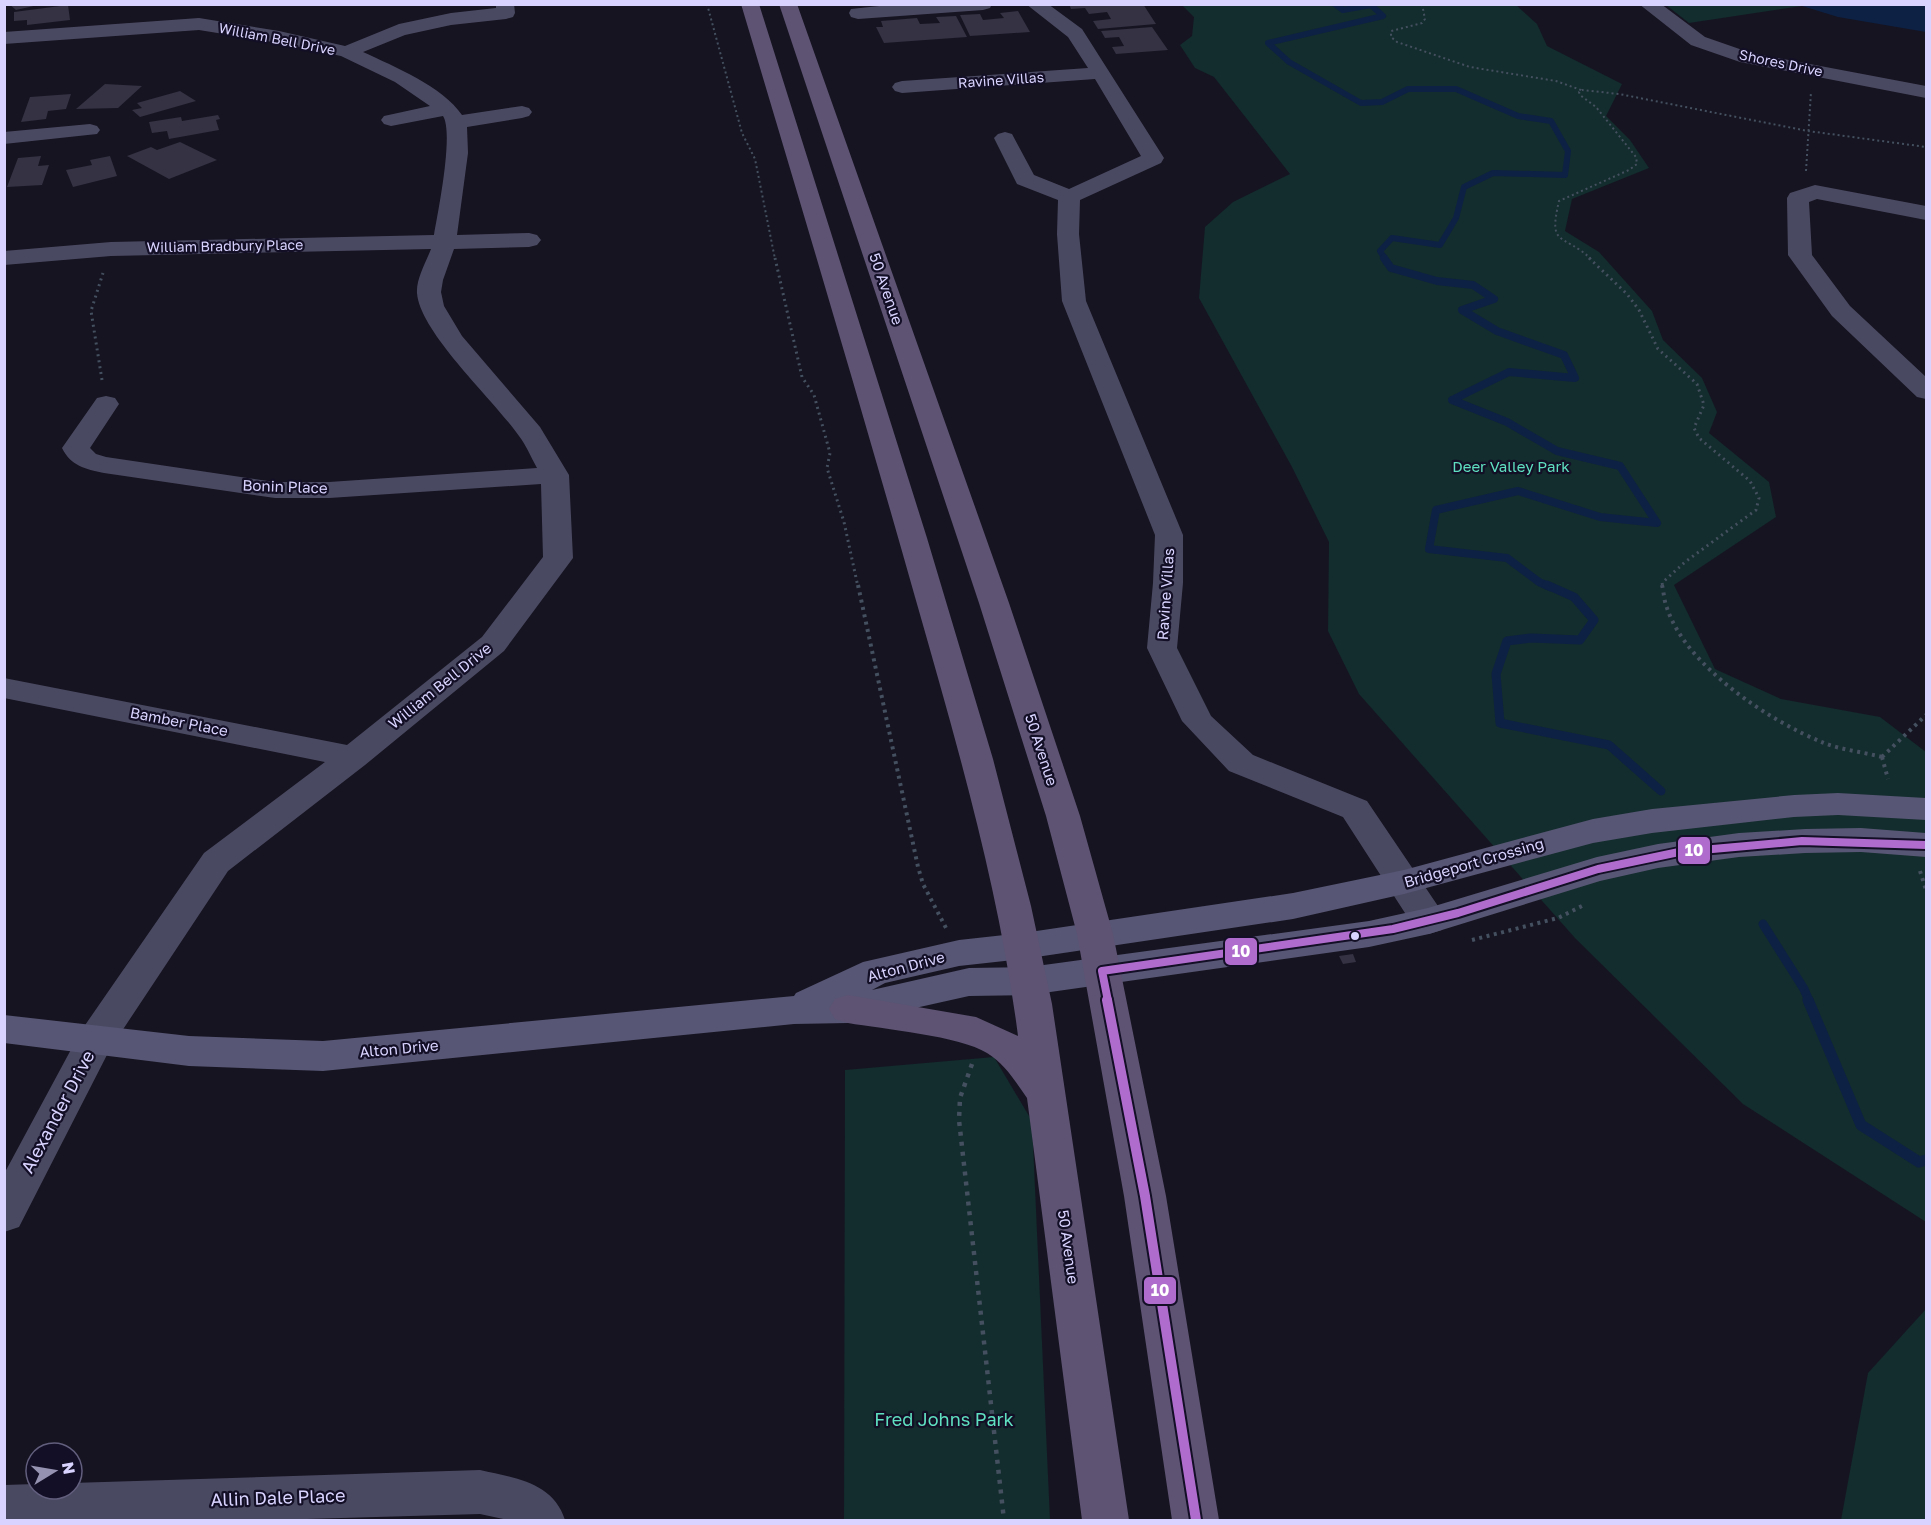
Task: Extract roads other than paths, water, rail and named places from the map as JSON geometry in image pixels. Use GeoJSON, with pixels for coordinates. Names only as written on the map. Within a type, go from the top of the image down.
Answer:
{"type":"FeatureCollection","features":[{"type":"Feature","properties":{"kind":"main road","name":"50 Avenue"},"geometry":{"type":"LineString","coordinates":[[750,4],[887,449],[1003,859],[1026,964],[1106,1521]]}},
{"type":"Feature","properties":{"kind":"main road","name":"50 Avenue"},"geometry":{"type":"LineString","coordinates":[[788,4],[998,615],[1063,816],[1099,953],[1144,1196],[1196,1521]]}},
{"type":"Feature","properties":{"kind":"main road"},"geometry":{"type":"LineString","coordinates":[[848,1009],[976,1031],[1001,1043],[1021,1059],[1046,1093]]}},
{"type":"Feature","properties":{"kind":"street"},"geometry":{"type":"LineString","coordinates":[[347,52],[399,30],[451,19],[506,13],[506,4]]}},
{"type":"Feature","properties":{"kind":"street"},"geometry":{"type":"LineString","coordinates":[[858,13],[983,4]]}},
{"type":"Feature","properties":{"kind":"street"},"geometry":{"type":"LineString","coordinates":[[1005,138],[1025,179],[1069,197],[1153,158],[1075,33],[1035,4]]}},
{"type":"Feature","properties":{"kind":"street","name":"Shores Drive"},"geometry":{"type":"LineString","coordinates":[[1647,4],[1698,41],[1747,58],[1926,92]]}},
{"type":"Feature","properties":{"kind":"street","name":"William Bell Drive"},"geometry":{"type":"LineString","coordinates":[[199,24],[215,11]]}},
{"type":"Feature","properties":{"kind":"street","name":"William Bell Drive"},"geometry":{"type":"LineString","coordinates":[[4,38],[199,24],[279,37],[347,52],[402,78],[453,116],[457,153],[445,242],[429,292],[432,306],[452,339],[531,433],[555,475],[558,558],[493,644],[353,757],[216,862],[95,1041]]}},
{"type":"Feature","properties":{"kind":"street","name":"Ravine Villas"},"geometry":{"type":"LineString","coordinates":[[902,87],[1100,73]]}},
{"type":"Feature","properties":{"kind":"street"},"geometry":{"type":"LineString","coordinates":[[391,120],[522,112]]}},
{"type":"Feature","properties":{"kind":"street"},"geometry":{"type":"LineString","coordinates":[[4,138],[90,130]]}},
{"type":"Feature","properties":{"kind":"street"},"geometry":{"type":"LineString","coordinates":[[1926,213],[1815,192],[1798,198],[1800,255],[1841,311],[1926,392]]}},
{"type":"Feature","properties":{"kind":"street","name":"Ravine Villas"},"geometry":{"type":"LineString","coordinates":[[1069,197],[1068,234],[1074,301],[1169,535],[1168,583],[1162,648],[1198,721],[1241,763],[1355,809],[1429,921]]}},
{"type":"Feature","properties":{"kind":"street"},"geometry":{"type":"LineString","coordinates":[[445,242],[529,240]]}},
{"type":"Feature","properties":{"kind":"street","name":"William Bradbury Place"},"geometry":{"type":"LineString","coordinates":[[4,258],[111,249],[445,242]]}},
{"type":"Feature","properties":{"kind":"street","name":"Bonin Place"},"geometry":{"type":"LineString","coordinates":[[106,404],[76,448],[86,460],[126,469],[247,487],[302,490],[555,475]]}},
{"type":"Feature","properties":{"kind":"street","name":"Bamber Place"},"geometry":{"type":"LineString","coordinates":[[4,688],[353,757]]}},
{"type":"Feature","properties":{"kind":"street","name":"Bridgeport Crossing"},"geometry":{"type":"LineString","coordinates":[[1099,953],[1404,882],[1593,831],[1652,821],[1794,806],[1838,804],[1926,809]]}},
{"type":"Feature","properties":{"kind":"street","name":"Bridgeport Crossing"},"geometry":{"type":"LineString","coordinates":[[1026,964],[1099,953],[1369,934],[1429,921],[1597,869],[1658,856],[1739,844],[1861,840],[1926,845]]}},
{"type":"Feature","properties":{"kind":"street","name":"Alton Drive"},"geometry":{"type":"LineString","coordinates":[[794,1010],[876,972],[959,953],[1026,964]]}},
{"type":"Feature","properties":{"kind":"street","name":"Alton Drive"},"geometry":{"type":"LineString","coordinates":[[4,1029],[189,1051],[323,1056],[794,1010],[848,1009],[969,982],[1026,964]]}},
{"type":"Feature","properties":{"kind":"street","name":"Alexander Drive"},"geometry":{"type":"LineString","coordinates":[[4,1215],[95,1041]]}},
{"type":"Feature","properties":{"kind":"street","name":"Allin Dale Place"},"geometry":{"type":"LineString","coordinates":[[4,1507],[480,1492],[523,1502],[542,1521]]}},
{"type":"Feature","properties":{"kind":"water"},"geometry":{"type":"Polygon","coordinates":[[[1799,5],[1926,5],[1926,32],[1838,17],[1799,5]]]}},
{"type":"Feature","properties":{"kind":"waterway"},"geometry":{"type":"LineString","coordinates":[[1335,4],[1343,10],[1371,5],[1383,16],[1268,43],[1289,62],[1361,103],[1382,102],[1408,89],[1456,89],[1518,116],[1551,121],[1568,151],[1565,175],[1493,173],[1464,187],[1456,218],[1440,245],[1392,238],[1380,251],[1385,259]]}},
{"type":"Feature","properties":{"kind":"waterway"},"geometry":{"type":"LineString","coordinates":[[1384,258],[1391,268],[1437,281],[1473,285],[1494,299],[1462,310],[1497,331],[1564,355],[1575,378],[1509,372],[1452,400],[1507,422],[1557,451],[1620,466],[1657,523],[1600,517],[1518,491],[1436,510],[1429,549],[1507,558],[1539,582],[1550,587]]}},
{"type":"Feature","properties":{"kind":"waterway"},"geometry":{"type":"LineString","coordinates":[[1547,585],[1574,597],[1594,620],[1580,640],[1531,638],[1507,641],[1496,674],[1500,723],[1609,745],[1661,791]]}},
{"type":"Feature","properties":{"kind":"waterway"},"geometry":{"type":"LineString","coordinates":[[1763,924],[1804,989],[1809,1001]]}},
{"type":"Feature","properties":{"kind":"waterway"},"geometry":{"type":"LineString","coordinates":[[1808,1000],[1861,1125],[1919,1162],[1926,1160]]}},
{"type":"Feature","properties":{"kind":"park label","name":"Deer Valley Park"},"geometry":{"type":"Point","coordinates":[1511,467]}},
{"type":"Feature","properties":{"kind":"park label","name":"Fred Johns Park"},"geometry":{"type":"Point","coordinates":[944,1420]}}]}
